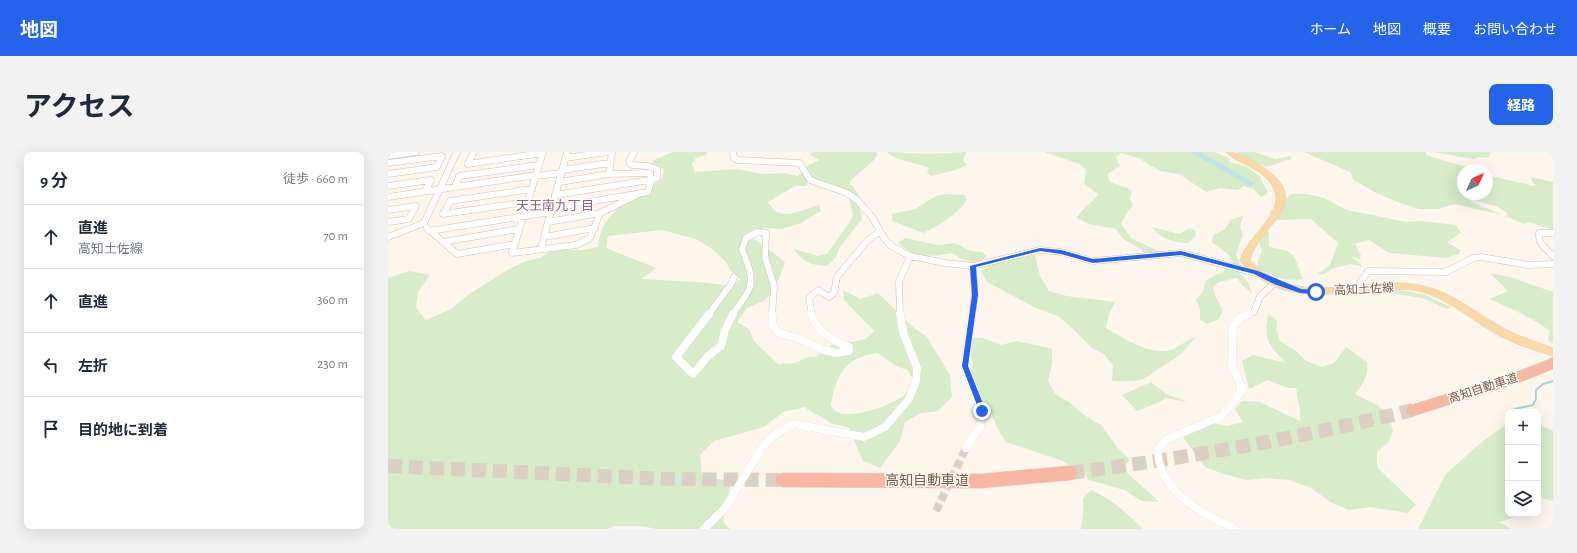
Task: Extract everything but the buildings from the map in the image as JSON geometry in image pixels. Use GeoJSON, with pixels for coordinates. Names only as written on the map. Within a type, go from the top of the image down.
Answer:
{"type":"FeatureCollection","features":[{"type":"Feature","properties":{"kind":"highway","name":"高知自動車道"},"geometry":{"type":"LineString","coordinates":[[1413,410],[1513,379],[1553,363]]}},
{"type":"Feature","properties":{"kind":"highway","name":"高知自動車道"},"geometry":{"type":"LineString","coordinates":[[783,480],[980,481],[1070,473]]}},
{"type":"Feature","properties":{"kind":"main road"},"geometry":{"type":"LineString","coordinates":[[1230,152],[1259,168],[1279,186],[1281,194],[1278,212],[1247,249],[1245,261],[1256,273]]}},
{"type":"Feature","properties":{"kind":"main road","name":"高知土佐線"},"geometry":{"type":"LineString","coordinates":[[1256,273],[1300,291],[1316,292],[1360,288],[1414,287],[1444,297],[1504,332],[1553,352]]}},
{"type":"Feature","properties":{"kind":"street"},"geometry":{"type":"LineString","coordinates":[[388,156],[416,152]]}},
{"type":"Feature","properties":{"kind":"street"},"geometry":{"type":"LineString","coordinates":[[388,237],[424,223],[457,152]]}},
{"type":"Feature","properties":{"kind":"street"},"geometry":{"type":"LineString","coordinates":[[474,152],[468,164],[543,153],[512,253],[576,244],[590,238],[600,213]]}},
{"type":"Feature","properties":{"kind":"street"},"geometry":{"type":"LineString","coordinates":[[541,248],[567,152]]}},
{"type":"Feature","properties":{"kind":"street"},"geometry":{"type":"LineString","coordinates":[[565,158],[608,152]]}},
{"type":"Feature","properties":{"kind":"street"},"geometry":{"type":"LineString","coordinates":[[609,174],[612,152]]}},
{"type":"Feature","properties":{"kind":"street"},"geometry":{"type":"LineString","coordinates":[[555,195],[657,178],[657,169],[648,166],[632,165],[630,162],[634,152]]}},
{"type":"Feature","properties":{"kind":"street"},"geometry":{"type":"LineString","coordinates":[[734,152],[734,158],[738,160],[800,163],[802,165],[804,176],[810,180],[847,193],[857,200],[865,208],[891,246],[910,256],[945,263],[973,266],[1030,251],[1050,250],[1093,261],[1181,253],[1256,273]]}},
{"type":"Feature","properties":{"kind":"street"},"geometry":{"type":"LineString","coordinates":[[388,163],[442,156],[437,167],[388,174]]}},
{"type":"Feature","properties":{"kind":"street"},"geometry":{"type":"LineString","coordinates":[[388,197],[536,176],[610,163]]}},
{"type":"Feature","properties":{"kind":"street"},"geometry":{"type":"LineString","coordinates":[[455,187],[460,176],[539,165]]}},
{"type":"Feature","properties":{"kind":"street"},"geometry":{"type":"LineString","coordinates":[[429,231],[524,216],[637,195],[648,192],[650,173],[609,174],[558,182]]}},
{"type":"Feature","properties":{"kind":"street"},"geometry":{"type":"LineString","coordinates":[[388,186],[431,180],[425,191]]}},
{"type":"Feature","properties":{"kind":"street"},"geometry":{"type":"LineString","coordinates":[[528,202],[443,214],[450,201],[532,189]]}},
{"type":"Feature","properties":{"kind":"street"},"geometry":{"type":"LineString","coordinates":[[548,222],[600,213],[637,195]]}},
{"type":"Feature","properties":{"kind":"street"},"geometry":{"type":"LineString","coordinates":[[388,210],[416,206],[409,219],[388,222]]}},
{"type":"Feature","properties":{"kind":"street"},"geometry":{"type":"LineString","coordinates":[[424,223],[429,231],[457,254],[515,244]]}},
{"type":"Feature","properties":{"kind":"street"},"geometry":{"type":"LineString","coordinates":[[443,242],[519,228]]}},
{"type":"Feature","properties":{"kind":"street"},"geometry":{"type":"LineString","coordinates":[[544,236],[595,228]]}},
{"type":"Feature","properties":{"kind":"street"},"geometry":{"type":"LineString","coordinates":[[734,277],[732,284],[676,357],[693,374],[708,356],[721,346],[730,318],[750,290],[752,280],[750,269],[742,249],[746,238],[757,232],[766,232],[766,260],[772,275],[774,290],[772,324],[775,330],[781,334],[800,339],[821,350],[843,353],[849,351],[849,347],[828,338],[817,326],[809,312],[809,298],[818,290],[829,297],[834,293],[837,277],[867,241],[880,231]]}},
{"type":"Feature","properties":{"kind":"street"},"geometry":{"type":"LineString","coordinates":[[1553,233],[1539,233],[1538,238],[1553,256]]}},
{"type":"Feature","properties":{"kind":"street"},"geometry":{"type":"LineString","coordinates":[[704,529],[725,508],[764,446],[777,433],[794,424],[864,437],[885,427],[909,399],[916,381],[917,368],[903,332],[900,312],[899,282],[901,274],[910,256]]}},
{"type":"Feature","properties":{"kind":"street"},"geometry":{"type":"LineString","coordinates":[[1360,288],[1360,283],[1368,271],[1446,272],[1473,258],[1481,257],[1528,266],[1553,264]]}},
{"type":"Feature","properties":{"kind":"street"},"geometry":{"type":"LineString","coordinates":[[966,448],[980,427],[982,411],[965,366],[975,295],[973,266]]}},
{"type":"Feature","properties":{"kind":"street"},"geometry":{"type":"LineString","coordinates":[[1235,529],[1206,513],[1170,486],[1160,468],[1158,450],[1165,440],[1222,416],[1235,401],[1241,392],[1241,386],[1232,367],[1232,326],[1240,317],[1254,312],[1260,296],[1276,282]]}},
{"type":"Feature","properties":{"kind":"green space"},"geometry":{"type":"Polygon","coordinates":[[[673,152],[708,152],[705,155],[696,158],[692,164],[695,172],[735,169],[764,174],[785,173],[797,176],[807,169],[807,166],[819,160],[809,154],[814,152],[875,152],[878,154],[874,160],[849,182],[860,196],[858,202],[862,219],[840,247],[836,257],[827,266],[812,264],[804,260],[794,249],[818,256],[827,254],[849,223],[853,214],[849,198],[834,188],[807,180],[807,186],[795,186],[768,202],[773,209],[785,214],[791,214],[819,205],[821,211],[801,223],[782,229],[765,228],[751,235],[785,263],[775,288],[764,301],[747,308],[737,322],[749,329],[754,341],[778,364],[795,363],[809,357],[816,357],[836,342],[853,342],[866,339],[874,331],[844,300],[843,290],[860,299],[878,293],[913,327],[927,337],[950,375],[952,397],[938,411],[921,413],[905,422],[900,441],[880,468],[863,461],[849,428],[831,423],[804,407],[783,412],[764,427],[714,441],[700,455],[702,475],[731,482],[723,522],[730,529],[656,529],[642,526],[615,526],[607,529],[388,529],[388,278],[410,271],[430,275],[418,292],[416,308],[426,320],[451,309],[469,294],[509,269],[526,261],[540,258],[551,250],[582,250],[598,247],[603,228],[610,216],[626,203],[651,191],[654,184],[662,179],[664,169],[650,166],[654,160],[673,152]],[[662,230],[608,236],[606,248],[656,268],[641,279],[698,282],[732,286],[740,279],[730,270],[726,262],[712,249],[696,239],[662,230]],[[877,353],[866,355],[857,359],[839,376],[831,404],[833,409],[844,414],[874,410],[902,397],[908,392],[913,380],[908,370],[895,365],[877,353]]]}},
{"type":"Feature","properties":{"kind":"green space"},"geometry":{"type":"Polygon","coordinates":[[[887,152],[929,154],[966,152],[963,161],[968,165],[931,176],[927,173],[929,168],[900,159],[890,155],[887,152]]]}},
{"type":"Feature","properties":{"kind":"green space"},"geometry":{"type":"Polygon","coordinates":[[[1044,152],[1214,152],[1229,158],[1230,162],[1247,167],[1261,177],[1268,194],[1261,197],[1253,189],[1244,186],[1238,190],[1220,188],[1206,192],[1179,174],[1160,171],[1138,158],[1121,153],[1116,157],[1120,166],[1108,174],[1110,182],[1132,190],[1130,200],[1133,205],[1121,224],[1131,238],[1162,253],[1144,254],[1141,249],[1123,239],[1116,229],[1089,224],[1077,218],[1098,194],[1084,184],[1086,170],[1079,164],[1044,152]]]}},
{"type":"Feature","properties":{"kind":"green space"},"geometry":{"type":"Polygon","coordinates":[[[1236,152],[1255,152],[1275,159],[1291,156],[1291,159],[1266,167],[1236,152]]]}},
{"type":"Feature","properties":{"kind":"green space"},"geometry":{"type":"Polygon","coordinates":[[[1304,152],[1426,152],[1426,155],[1457,164],[1457,200],[1472,200],[1471,202],[1503,215],[1454,204],[1439,209],[1419,209],[1374,192],[1354,180],[1350,172],[1304,152]]]}},
{"type":"Feature","properties":{"kind":"green space"},"geometry":{"type":"Polygon","coordinates":[[[1432,152],[1491,152],[1489,158],[1479,157],[1474,159],[1432,152]]]}},
{"type":"Feature","properties":{"kind":"green space"},"geometry":{"type":"Polygon","coordinates":[[[1493,176],[1535,186],[1530,177],[1553,182],[1553,230],[1529,222],[1523,224],[1508,217],[1507,213],[1498,207],[1475,200],[1493,200],[1493,176]]]}},
{"type":"Feature","properties":{"kind":"green space"},"geometry":{"type":"Polygon","coordinates":[[[948,194],[964,195],[967,199],[954,214],[923,233],[892,221],[892,214],[915,209],[936,196],[948,194]]]}},
{"type":"Feature","properties":{"kind":"green space"},"geometry":{"type":"Polygon","coordinates":[[[1291,194],[1307,194],[1324,198],[1347,210],[1406,222],[1421,221],[1456,225],[1461,233],[1447,242],[1460,250],[1459,254],[1446,258],[1389,253],[1369,240],[1355,244],[1361,255],[1360,259],[1351,257],[1360,263],[1362,267],[1350,264],[1334,268],[1322,275],[1317,274],[1330,265],[1338,243],[1311,219],[1276,220],[1269,212],[1281,204],[1291,194]]]}},
{"type":"Feature","properties":{"kind":"green space"},"geometry":{"type":"Polygon","coordinates":[[[1243,216],[1240,227],[1243,235],[1236,254],[1241,268],[1241,274],[1248,283],[1252,293],[1242,285],[1237,278],[1219,282],[1213,287],[1215,295],[1223,310],[1219,319],[1208,324],[1200,320],[1200,309],[1196,300],[1202,293],[1206,280],[1226,270],[1233,263],[1229,255],[1212,242],[1214,234],[1220,232],[1228,226],[1230,220],[1243,216]]]}},
{"type":"Feature","properties":{"kind":"green space"},"geometry":{"type":"Polygon","coordinates":[[[1152,227],[1179,234],[1190,228],[1196,231],[1195,237],[1188,243],[1183,243],[1168,240],[1159,235],[1152,227]]]}},
{"type":"Feature","properties":{"kind":"green space"},"geometry":{"type":"Polygon","coordinates":[[[1269,231],[1269,246],[1290,253],[1295,259],[1303,279],[1290,280],[1279,278],[1258,268],[1258,260],[1262,251],[1259,243],[1262,233],[1269,231]]]}},
{"type":"Feature","properties":{"kind":"green space"},"geometry":{"type":"Polygon","coordinates":[[[905,238],[938,245],[954,243],[971,251],[981,252],[987,256],[979,263],[961,259],[953,253],[930,256],[918,255],[905,249],[898,243],[905,238]]]}},
{"type":"Feature","properties":{"kind":"green space"},"geometry":{"type":"Polygon","coordinates":[[[1035,255],[1040,276],[1049,291],[1067,296],[1115,302],[1109,314],[1106,328],[1127,340],[1151,350],[1167,351],[1195,337],[1184,351],[1176,358],[1149,376],[1141,380],[1112,381],[1113,366],[1104,354],[1092,348],[1058,316],[1036,308],[987,282],[981,271],[994,263],[1035,255]]]}},
{"type":"Feature","properties":{"kind":"green space"},"geometry":{"type":"Polygon","coordinates":[[[1490,273],[1510,277],[1553,292],[1553,343],[1548,340],[1550,331],[1543,326],[1520,313],[1489,299],[1508,291],[1490,273]]]}},
{"type":"Feature","properties":{"kind":"green space"},"geometry":{"type":"Polygon","coordinates":[[[1387,288],[1423,294],[1451,307],[1447,309],[1422,298],[1371,290],[1387,288]]]}},
{"type":"Feature","properties":{"kind":"green space"},"geometry":{"type":"Polygon","coordinates":[[[1269,314],[1277,321],[1276,329],[1280,341],[1296,351],[1306,361],[1322,367],[1334,363],[1346,347],[1367,362],[1365,379],[1355,394],[1379,406],[1389,417],[1393,431],[1389,442],[1377,452],[1377,467],[1416,505],[1407,513],[1370,507],[1349,510],[1332,503],[1311,488],[1289,480],[1266,478],[1246,480],[1224,474],[1205,467],[1183,437],[1185,427],[1204,421],[1227,426],[1243,422],[1235,409],[1242,401],[1260,402],[1300,421],[1300,411],[1296,388],[1288,388],[1267,380],[1249,389],[1242,361],[1253,355],[1286,363],[1268,341],[1266,330],[1269,314]]]}},
{"type":"Feature","properties":{"kind":"green space"},"geometry":{"type":"Polygon","coordinates":[[[968,338],[983,338],[1001,345],[1017,341],[1052,349],[1052,364],[1048,381],[1055,394],[1069,402],[1084,415],[1101,425],[1118,448],[1130,460],[1123,468],[1159,502],[1142,501],[1124,490],[1089,480],[1081,471],[1060,460],[1006,442],[997,428],[991,412],[977,392],[970,375],[973,362],[969,350],[968,338]]]}},
{"type":"Feature","properties":{"kind":"green space"},"geometry":{"type":"Polygon","coordinates":[[[1151,382],[1166,394],[1188,402],[1165,398],[1162,401],[1137,411],[1122,395],[1151,382]]]}},
{"type":"Feature","properties":{"kind":"green space"},"geometry":{"type":"Polygon","coordinates":[[[1505,425],[1505,517],[1516,517],[1499,522],[1511,529],[1418,529],[1445,475],[1478,445],[1505,425]]]}},
{"type":"Feature","properties":{"kind":"green space"},"geometry":{"type":"Polygon","coordinates":[[[1541,425],[1553,431],[1553,501],[1541,498],[1541,425]]]}},
{"type":"Feature","properties":{"kind":"green space"},"geometry":{"type":"Polygon","coordinates":[[[1091,490],[1119,507],[1143,529],[1081,529],[1083,498],[1091,490]]]}},
{"type":"Feature","properties":{"kind":"waterway"},"geometry":{"type":"LineString","coordinates":[[1194,152],[1251,183]]}},
{"type":"Feature","properties":{"kind":"waterway"},"geometry":{"type":"LineString","coordinates":[[1515,409],[1533,405],[1536,399],[1536,390],[1543,384],[1553,381]]}},
{"type":"Feature","properties":{"kind":"tunnel"},"geometry":{"type":"LineString","coordinates":[[1070,473],[1157,461],[1243,446],[1328,430],[1413,410]]}},
{"type":"Feature","properties":{"kind":"tunnel"},"geometry":{"type":"LineString","coordinates":[[936,511],[966,448]]}},
{"type":"Feature","properties":{"kind":"tunnel"},"geometry":{"type":"LineString","coordinates":[[388,466],[665,479],[783,480]]}},
{"type":"Feature","properties":{"kind":"district","name":"天王南九丁目"},"geometry":{"type":"Point","coordinates":[555,206]}},
{"type":"Feature","properties":{"kind":"route"},"geometry":{"type":"LineString","coordinates":[[982,411],[982,407],[965,366],[975,295],[973,266],[1030,251],[1040,250],[1061,252],[1084,260],[1093,261],[1181,253],[1256,273],[1300,291],[1316,292]]}}]}
